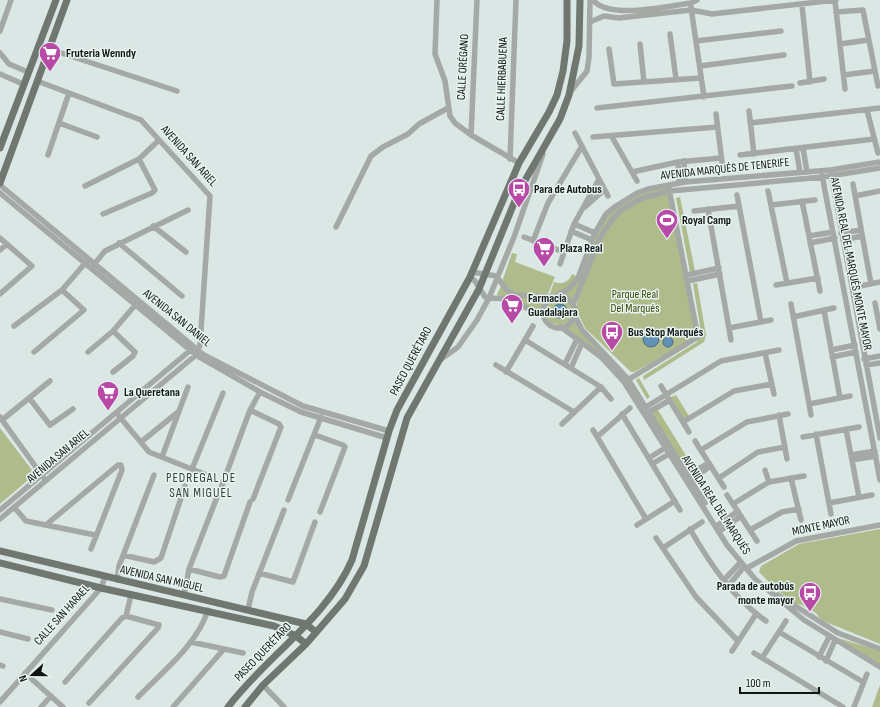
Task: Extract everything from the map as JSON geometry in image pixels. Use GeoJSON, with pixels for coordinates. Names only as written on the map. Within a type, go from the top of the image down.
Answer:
{"type":"FeatureCollection","features":[{"type":"Feature","properties":{"kind":"main road"},"geometry":{"type":"LineString","coordinates":[[0,148],[3,134],[56,0]]}},
{"type":"Feature","properties":{"kind":"main road"},"geometry":{"type":"LineString","coordinates":[[0,184],[67,0]]}},
{"type":"Feature","properties":{"kind":"main road","name":"PASEO QUERÉTARO"},"geometry":{"type":"LineString","coordinates":[[228,707],[240,692],[296,636],[335,591],[350,566],[388,434],[397,410],[471,275],[519,163],[549,112],[557,95],[563,71],[567,41],[567,0]]}},
{"type":"Feature","properties":{"kind":"main road","name":"PASEO QUERÉTARO"},"geometry":{"type":"LineString","coordinates":[[245,707],[263,684],[306,644],[345,599],[364,566],[407,418],[479,289],[519,191],[560,119],[570,91],[579,46],[580,0]]}},
{"type":"Feature","properties":{"kind":"main road","name":"AVENIDA SAN MIGUEL"},"geometry":{"type":"LineString","coordinates":[[0,551],[117,580],[248,609],[306,624],[316,632]]}},
{"type":"Feature","properties":{"kind":"main road","name":"AVENIDA SAN MIGUEL"},"geometry":{"type":"LineString","coordinates":[[0,563],[131,595],[208,610],[274,626],[296,636],[306,644]]}},
{"type":"Feature","properties":{"kind":"street"},"geometry":{"type":"LineString","coordinates":[[0,31],[11,0]]}},
{"type":"Feature","properties":{"kind":"street"},"geometry":{"type":"LineString","coordinates":[[437,0],[435,54],[445,80],[448,108],[455,123],[510,159],[519,163]]}},
{"type":"Feature","properties":{"kind":"street","name":"CALLE ORÉGANO"},"geometry":{"type":"LineString","coordinates":[[471,134],[477,0]]}},
{"type":"Feature","properties":{"kind":"street","name":"CALLE HIERBABUENA"},"geometry":{"type":"LineString","coordinates":[[510,159],[516,0]]}},
{"type":"Feature","properties":{"kind":"street"},"geometry":{"type":"LineString","coordinates":[[570,91],[587,71],[592,0]]}},
{"type":"Feature","properties":{"kind":"street"},"geometry":{"type":"LineString","coordinates":[[592,0],[596,4],[608,10],[622,11],[691,3],[697,0]]}},
{"type":"Feature","properties":{"kind":"street"},"geometry":{"type":"LineString","coordinates":[[590,22],[604,16],[619,18],[692,10],[712,14],[836,0],[836,12],[845,89]]}},
{"type":"Feature","properties":{"kind":"street"},"geometry":{"type":"LineString","coordinates":[[691,3],[704,97]]}},
{"type":"Feature","properties":{"kind":"street"},"geometry":{"type":"LineString","coordinates":[[802,5],[810,82]]}},
{"type":"Feature","properties":{"kind":"street"},"geometry":{"type":"LineString","coordinates":[[836,12],[863,10],[878,86]]}},
{"type":"Feature","properties":{"kind":"street"},"geometry":{"type":"LineString","coordinates":[[696,41],[781,31]]}},
{"type":"Feature","properties":{"kind":"street"},"geometry":{"type":"LineString","coordinates":[[670,34],[676,79]]}},
{"type":"Feature","properties":{"kind":"street"},"geometry":{"type":"LineString","coordinates":[[840,44],[868,40]]}},
{"type":"Feature","properties":{"kind":"street"},"geometry":{"type":"LineString","coordinates":[[640,44],[644,82]]}},
{"type":"Feature","properties":{"kind":"street"},"geometry":{"type":"LineString","coordinates":[[49,49],[177,91]]}},
{"type":"Feature","properties":{"kind":"street"},"geometry":{"type":"LineString","coordinates":[[609,49],[614,84],[701,78]]}},
{"type":"Feature","properties":{"kind":"street"},"geometry":{"type":"LineString","coordinates":[[0,53],[9,64],[28,72]]}},
{"type":"Feature","properties":{"kind":"street"},"geometry":{"type":"LineString","coordinates":[[700,66],[784,55]]}},
{"type":"Feature","properties":{"kind":"street"},"geometry":{"type":"LineString","coordinates":[[844,75],[875,71]]}},
{"type":"Feature","properties":{"kind":"street"},"geometry":{"type":"LineString","coordinates":[[0,74],[23,84]]}},
{"type":"Feature","properties":{"kind":"street"},"geometry":{"type":"LineString","coordinates":[[800,82],[824,80]]}},
{"type":"Feature","properties":{"kind":"street","name":"AVENIDA SAN ARIEL"},"geometry":{"type":"LineString","coordinates":[[0,519],[198,353],[195,348],[211,198],[141,120],[37,81]]}},
{"type":"Feature","properties":{"kind":"street"},"geometry":{"type":"LineString","coordinates":[[597,108],[792,86]]}},
{"type":"Feature","properties":{"kind":"street"},"geometry":{"type":"LineString","coordinates":[[48,155],[69,93]]}},
{"type":"Feature","properties":{"kind":"street"},"geometry":{"type":"LineString","coordinates":[[336,227],[371,156],[383,147],[408,134],[419,124],[448,108]]}},
{"type":"Feature","properties":{"kind":"street"},"geometry":{"type":"LineString","coordinates":[[750,123],[880,108]]}},
{"type":"Feature","properties":{"kind":"street"},"geometry":{"type":"LineString","coordinates":[[867,110],[878,153]]}},
{"type":"Feature","properties":{"kind":"street"},"geometry":{"type":"LineString","coordinates":[[748,111],[754,154]]}},
{"type":"Feature","properties":{"kind":"street"},"geometry":{"type":"LineString","coordinates":[[716,114],[723,170]]}},
{"type":"Feature","properties":{"kind":"street"},"geometry":{"type":"LineString","coordinates":[[59,124],[97,137]]}},
{"type":"Feature","properties":{"kind":"street"},"geometry":{"type":"LineString","coordinates":[[593,137],[718,127]]}},
{"type":"Feature","properties":{"kind":"street"},"geometry":{"type":"LineString","coordinates":[[576,133],[608,196]]}},
{"type":"Feature","properties":{"kind":"street"},"geometry":{"type":"LineString","coordinates":[[612,136],[637,181]]}},
{"type":"Feature","properties":{"kind":"street"},"geometry":{"type":"LineString","coordinates":[[740,156],[874,139]]}},
{"type":"Feature","properties":{"kind":"street"},"geometry":{"type":"LineString","coordinates":[[85,186],[139,159],[159,140]]}},
{"type":"Feature","properties":{"kind":"street"},"geometry":{"type":"LineString","coordinates":[[437,362],[458,347],[478,320],[489,298],[498,278],[547,140]]}},
{"type":"Feature","properties":{"kind":"street"},"geometry":{"type":"LineString","coordinates":[[533,240],[548,203],[582,146]]}},
{"type":"Feature","properties":{"kind":"street"},"geometry":{"type":"LineString","coordinates":[[803,148],[807,172]]}},
{"type":"Feature","properties":{"kind":"street"},"geometry":{"type":"LineString","coordinates":[[796,149],[800,172]]}},
{"type":"Feature","properties":{"kind":"street"},"geometry":{"type":"LineString","coordinates":[[632,172],[681,162],[721,158]]}},
{"type":"Feature","properties":{"kind":"street"},"geometry":{"type":"LineString","coordinates":[[103,214],[152,193],[155,190],[139,159]]}},
{"type":"Feature","properties":{"kind":"street"},"geometry":{"type":"LineString","coordinates":[[681,162],[682,182]]}},
{"type":"Feature","properties":{"kind":"street","name":"AVENIDA MARQUÉS DE TENERIFE"},"geometry":{"type":"LineString","coordinates":[[573,306],[600,236],[614,217],[623,209],[642,198],[670,192],[823,177],[831,173],[880,162]]}},
{"type":"Feature","properties":{"kind":"street","name":"AVENIDA MARQUÉS DE TENERIFE"},"geometry":{"type":"LineString","coordinates":[[554,297],[570,288],[578,278],[594,233],[606,214],[627,198],[648,189],[682,182],[800,172],[822,171],[831,173],[880,168]]}},
{"type":"Feature","properties":{"kind":"street","name":"AVENIDA REAL DEL MARQUÉS MONTE MAYOR"},"geometry":{"type":"LineString","coordinates":[[822,171],[880,480]]}},
{"type":"Feature","properties":{"kind":"street","name":"AVENIDA REAL DEL MARQUÉS MONTE MAYOR"},"geometry":{"type":"LineString","coordinates":[[831,173],[852,296],[880,438]]}},
{"type":"Feature","properties":{"kind":"street"},"geometry":{"type":"LineString","coordinates":[[560,264],[574,224],[599,179]]}},
{"type":"Feature","properties":{"kind":"street","name":"AVENIDA SAN DANIEL"},"geometry":{"type":"LineString","coordinates":[[0,184],[86,262]]}},
{"type":"Feature","properties":{"kind":"street"},"geometry":{"type":"LineString","coordinates":[[626,380],[698,337],[668,184]]}},
{"type":"Feature","properties":{"kind":"street"},"geometry":{"type":"LineString","coordinates":[[853,184],[871,284]]}},
{"type":"Feature","properties":{"kind":"street"},"geometry":{"type":"LineString","coordinates":[[580,211],[604,190]]}},
{"type":"Feature","properties":{"kind":"street"},"geometry":{"type":"LineString","coordinates":[[768,191],[787,283]]}},
{"type":"Feature","properties":{"kind":"street"},"geometry":{"type":"LineString","coordinates":[[855,196],[880,191]]}},
{"type":"Feature","properties":{"kind":"street","name":"AVENIDA SAN DANIEL"},"geometry":{"type":"LineString","coordinates":[[0,193],[195,348],[198,353],[260,392],[388,434]]}},
{"type":"Feature","properties":{"kind":"street"},"geometry":{"type":"LineString","coordinates":[[737,195],[761,322]]}},
{"type":"Feature","properties":{"kind":"street"},"geometry":{"type":"LineString","coordinates":[[771,205],[815,200]]}},
{"type":"Feature","properties":{"kind":"street"},"geometry":{"type":"LineString","coordinates":[[802,201],[820,290]]}},
{"type":"Feature","properties":{"kind":"street"},"geometry":{"type":"LineString","coordinates":[[694,211],[739,206]]}},
{"type":"Feature","properties":{"kind":"street"},"geometry":{"type":"LineString","coordinates":[[708,209],[731,340]]}},
{"type":"Feature","properties":{"kind":"street"},"geometry":{"type":"LineString","coordinates":[[92,266],[105,251],[188,210]]}},
{"type":"Feature","properties":{"kind":"street"},"geometry":{"type":"LineString","coordinates":[[574,224],[594,233]]}},
{"type":"Feature","properties":{"kind":"street"},"geometry":{"type":"LineString","coordinates":[[153,226],[186,252]]}},
{"type":"Feature","properties":{"kind":"street"},"geometry":{"type":"LineString","coordinates":[[841,233],[861,230]]}},
{"type":"Feature","properties":{"kind":"street"},"geometry":{"type":"LineString","coordinates":[[572,231],[592,240]]}},
{"type":"Feature","properties":{"kind":"street"},"geometry":{"type":"LineString","coordinates":[[809,236],[833,232]]}},
{"type":"Feature","properties":{"kind":"street"},"geometry":{"type":"LineString","coordinates":[[843,240],[862,236]]}},
{"type":"Feature","properties":{"kind":"street"},"geometry":{"type":"LineString","coordinates":[[524,237],[564,252]]}},
{"type":"Feature","properties":{"kind":"street"},"geometry":{"type":"LineString","coordinates":[[0,238],[32,266],[31,269],[0,294]]}},
{"type":"Feature","properties":{"kind":"street"},"geometry":{"type":"LineString","coordinates":[[810,243],[834,238]]}},
{"type":"Feature","properties":{"kind":"street"},"geometry":{"type":"LineString","coordinates":[[0,250],[7,244]]}},
{"type":"Feature","properties":{"kind":"street"},"geometry":{"type":"LineString","coordinates":[[119,244],[182,296]]}},
{"type":"Feature","properties":{"kind":"street"},"geometry":{"type":"LineString","coordinates":[[14,326],[62,290],[86,262]]}},
{"type":"Feature","properties":{"kind":"street"},"geometry":{"type":"LineString","coordinates":[[687,278],[718,268]]}},
{"type":"Feature","properties":{"kind":"street"},"geometry":{"type":"LineString","coordinates":[[687,278],[720,274]]}},
{"type":"Feature","properties":{"kind":"street"},"geometry":{"type":"LineString","coordinates":[[471,275],[493,275],[498,278],[507,290],[515,295],[563,296],[569,300],[573,306],[574,314],[569,324],[561,327],[553,327],[547,322],[543,315],[544,305],[554,297]]}},
{"type":"Feature","properties":{"kind":"street"},"geometry":{"type":"LineString","coordinates":[[471,275],[482,295],[489,298],[506,299],[543,315]]}},
{"type":"Feature","properties":{"kind":"street"},"geometry":{"type":"LineString","coordinates":[[776,285],[818,278]]}},
{"type":"Feature","properties":{"kind":"street"},"geometry":{"type":"LineString","coordinates":[[860,286],[880,282]]}},
{"type":"Feature","properties":{"kind":"street"},"geometry":{"type":"LineString","coordinates":[[34,352],[84,310],[62,290]]}},
{"type":"Feature","properties":{"kind":"street"},"geometry":{"type":"LineString","coordinates":[[846,297],[852,296]]}},
{"type":"Feature","properties":{"kind":"street"},"geometry":{"type":"LineString","coordinates":[[88,352],[113,331],[137,303]]}},
{"type":"Feature","properties":{"kind":"street"},"geometry":{"type":"LineString","coordinates":[[791,304],[811,415]]}},
{"type":"Feature","properties":{"kind":"street"},"geometry":{"type":"LineString","coordinates":[[875,304],[879,317],[880,329]]}},
{"type":"Feature","properties":{"kind":"street"},"geometry":{"type":"LineString","coordinates":[[793,317],[834,308]]}},
{"type":"Feature","properties":{"kind":"street"},"geometry":{"type":"LineString","coordinates":[[824,310],[840,398]]}},
{"type":"Feature","properties":{"kind":"street","name":"AVENIDA REAL DEL MARQUÉS"},"geometry":{"type":"LineString","coordinates":[[574,314],[582,330],[626,380],[648,409],[744,566],[770,589],[801,611],[838,633],[880,649]]}},
{"type":"Feature","properties":{"kind":"street"},"geometry":{"type":"LineString","coordinates":[[729,328],[771,320]]}},
{"type":"Feature","properties":{"kind":"street"},"geometry":{"type":"LineString","coordinates":[[506,372],[533,326]]}},
{"type":"Feature","properties":{"kind":"street","name":"AVENIDA REAL DEL MARQUÉS"},"geometry":{"type":"LineString","coordinates":[[561,327],[611,366],[626,380],[665,448],[744,566],[767,590],[804,620],[829,637],[880,667]]}},
{"type":"Feature","properties":{"kind":"street"},"geometry":{"type":"LineString","coordinates":[[113,331],[135,352],[133,356],[113,372]]}},
{"type":"Feature","properties":{"kind":"street"},"geometry":{"type":"LineString","coordinates":[[525,340],[601,387],[611,399]]}},
{"type":"Feature","properties":{"kind":"street"},"geometry":{"type":"LineString","coordinates":[[565,364],[579,341]]}},
{"type":"Feature","properties":{"kind":"street"},"geometry":{"type":"LineString","coordinates":[[570,368],[579,341]]}},
{"type":"Feature","properties":{"kind":"street"},"geometry":{"type":"LineString","coordinates":[[831,350],[855,345]]}},
{"type":"Feature","properties":{"kind":"street","name":"AVENIDA SAN ARIEL"},"geometry":{"type":"LineString","coordinates":[[0,510],[195,348]]}},
{"type":"Feature","properties":{"kind":"street"},"geometry":{"type":"LineString","coordinates":[[648,409],[668,398],[721,360],[779,350]]}},
{"type":"Feature","properties":{"kind":"street"},"geometry":{"type":"LineString","coordinates":[[832,357],[856,352]]}},
{"type":"Feature","properties":{"kind":"street","name":"AVENIDA SAN DANIEL"},"geometry":{"type":"LineString","coordinates":[[198,353],[285,401],[301,412],[388,434]]}},
{"type":"Feature","properties":{"kind":"street"},"geometry":{"type":"LineString","coordinates":[[765,353],[774,394]]}},
{"type":"Feature","properties":{"kind":"street"},"geometry":{"type":"LineString","coordinates":[[865,362],[880,356]]}},
{"type":"Feature","properties":{"kind":"street"},"geometry":{"type":"LineString","coordinates":[[865,362],[880,363]]}},
{"type":"Feature","properties":{"kind":"street"},"geometry":{"type":"LineString","coordinates":[[496,365],[574,412]]}},
{"type":"Feature","properties":{"kind":"street"},"geometry":{"type":"LineString","coordinates":[[46,481],[1,419],[30,399],[50,381]]}},
{"type":"Feature","properties":{"kind":"street"},"geometry":{"type":"LineString","coordinates":[[683,422],[734,391],[772,384]]}},
{"type":"Feature","properties":{"kind":"street"},"geometry":{"type":"LineString","coordinates":[[661,386],[689,432]]}},
{"type":"Feature","properties":{"kind":"street"},"geometry":{"type":"LineString","coordinates":[[162,457],[188,387]]}},
{"type":"Feature","properties":{"kind":"street"},"geometry":{"type":"LineString","coordinates":[[562,424],[601,387]]}},
{"type":"Feature","properties":{"kind":"street"},"geometry":{"type":"LineString","coordinates":[[184,595],[189,569],[250,410],[260,392]]}},
{"type":"Feature","properties":{"kind":"street"},"geometry":{"type":"LineString","coordinates":[[192,469],[222,393]]}},
{"type":"Feature","properties":{"kind":"street"},"geometry":{"type":"LineString","coordinates":[[809,404],[850,396]]}},
{"type":"Feature","properties":{"kind":"street"},"geometry":{"type":"LineString","coordinates":[[30,399],[50,425],[73,409]]}},
{"type":"Feature","properties":{"kind":"street"},"geometry":{"type":"LineString","coordinates":[[597,437],[630,408]]}},
{"type":"Feature","properties":{"kind":"street"},"geometry":{"type":"LineString","coordinates":[[189,569],[220,577],[224,576],[281,427],[280,424],[250,410]]}},
{"type":"Feature","properties":{"kind":"street"},"geometry":{"type":"LineString","coordinates":[[141,442],[179,412]]}},
{"type":"Feature","properties":{"kind":"street"},"geometry":{"type":"LineString","coordinates":[[116,413],[149,452],[204,474]]}},
{"type":"Feature","properties":{"kind":"street"},"geometry":{"type":"LineString","coordinates":[[622,414],[680,510]]}},
{"type":"Feature","properties":{"kind":"street"},"geometry":{"type":"LineString","coordinates":[[701,450],[747,422],[788,414]]}},
{"type":"Feature","properties":{"kind":"street"},"geometry":{"type":"LineString","coordinates":[[779,415],[787,459]]}},
{"type":"Feature","properties":{"kind":"street"},"geometry":{"type":"LineString","coordinates":[[288,500],[321,417]]}},
{"type":"Feature","properties":{"kind":"street"},"geometry":{"type":"LineString","coordinates":[[803,437],[859,427]]}},
{"type":"Feature","properties":{"kind":"street"},"geometry":{"type":"LineString","coordinates":[[846,429],[859,497]]}},
{"type":"Feature","properties":{"kind":"street"},"geometry":{"type":"LineString","coordinates":[[593,430],[646,519]]}},
{"type":"Feature","properties":{"kind":"street"},"geometry":{"type":"LineString","coordinates":[[816,434],[831,514]]}},
{"type":"Feature","properties":{"kind":"street"},"geometry":{"type":"LineString","coordinates":[[315,435],[345,447],[320,512]]}},
{"type":"Feature","properties":{"kind":"street"},"geometry":{"type":"LineString","coordinates":[[695,441],[724,487]]}},
{"type":"Feature","properties":{"kind":"street"},"geometry":{"type":"LineString","coordinates":[[719,478],[758,452],[785,447]]}},
{"type":"Feature","properties":{"kind":"street"},"geometry":{"type":"LineString","coordinates":[[648,458],[665,448]]}},
{"type":"Feature","properties":{"kind":"street"},"geometry":{"type":"LineString","coordinates":[[852,458],[875,453]]}},
{"type":"Feature","properties":{"kind":"street"},"geometry":{"type":"LineString","coordinates":[[652,464],[669,454]]}},
{"type":"Feature","properties":{"kind":"street"},"geometry":{"type":"LineString","coordinates":[[47,524],[118,465],[121,465],[122,470],[95,535],[91,549]]}},
{"type":"Feature","properties":{"kind":"street"},"geometry":{"type":"LineString","coordinates":[[689,477],[710,465]]}},
{"type":"Feature","properties":{"kind":"street"},"geometry":{"type":"LineString","coordinates":[[765,470],[770,482]]}},
{"type":"Feature","properties":{"kind":"street"},"geometry":{"type":"LineString","coordinates":[[117,580],[123,555],[154,475]]}},
{"type":"Feature","properties":{"kind":"street"},"geometry":{"type":"LineString","coordinates":[[733,504],[770,482],[804,476]]}},
{"type":"Feature","properties":{"kind":"street"},"geometry":{"type":"LineString","coordinates":[[791,478],[801,520]]}},
{"type":"Feature","properties":{"kind":"street"},"geometry":{"type":"LineString","coordinates":[[123,555],[154,562],[161,558],[185,486]]}},
{"type":"Feature","properties":{"kind":"street"},"geometry":{"type":"LineString","coordinates":[[728,495],[757,541]]}},
{"type":"Feature","properties":{"kind":"street"},"geometry":{"type":"LineString","coordinates":[[829,503],[872,495]]}},
{"type":"Feature","properties":{"kind":"street"},"geometry":{"type":"LineString","coordinates":[[637,525],[675,501]]}},
{"type":"Feature","properties":{"kind":"street"},"geometry":{"type":"LineString","coordinates":[[14,507],[26,521],[47,524],[95,535]]}},
{"type":"Feature","properties":{"kind":"street"},"geometry":{"type":"LineString","coordinates":[[750,530],[782,512],[798,509]]}},
{"type":"Feature","properties":{"kind":"street"},"geometry":{"type":"LineString","coordinates":[[248,609],[259,573],[284,510]]}},
{"type":"Feature","properties":{"kind":"street"},"geometry":{"type":"LineString","coordinates":[[720,527],[740,514]]}},
{"type":"Feature","properties":{"kind":"street"},"geometry":{"type":"LineString","coordinates":[[259,573],[293,582],[315,522]]}},
{"type":"Feature","properties":{"kind":"street"},"geometry":{"type":"LineString","coordinates":[[662,548],[702,522]]}},
{"type":"Feature","properties":{"kind":"street","name":"MONTE MAYOR"},"geometry":{"type":"LineString","coordinates":[[744,566],[796,541],[880,526]]}},
{"type":"Feature","properties":{"kind":"street"},"geometry":{"type":"LineString","coordinates":[[690,529],[728,586],[756,614],[766,621]]}},
{"type":"Feature","properties":{"kind":"street"},"geometry":{"type":"LineString","coordinates":[[656,538],[696,597],[737,640]]}},
{"type":"Feature","properties":{"kind":"street"},"geometry":{"type":"LineString","coordinates":[[724,580],[744,566]]}},
{"type":"Feature","properties":{"kind":"street"},"geometry":{"type":"LineString","coordinates":[[728,586],[744,566]]}},
{"type":"Feature","properties":{"kind":"street","name":"CALLE SAN HARAEL"},"geometry":{"type":"LineString","coordinates":[[0,702],[102,588],[105,577]]}},
{"type":"Feature","properties":{"kind":"street"},"geometry":{"type":"LineString","coordinates":[[65,682],[122,618],[126,616],[131,595]]}},
{"type":"Feature","properties":{"kind":"street"},"geometry":{"type":"LineString","coordinates":[[0,599],[52,610]]}},
{"type":"Feature","properties":{"kind":"street"},"geometry":{"type":"LineString","coordinates":[[138,697],[191,642],[205,620],[208,610]]}},
{"type":"Feature","properties":{"kind":"street"},"geometry":{"type":"LineString","coordinates":[[732,651],[737,640],[756,614]]}},
{"type":"Feature","properties":{"kind":"street"},"geometry":{"type":"LineString","coordinates":[[89,703],[159,625],[126,616]]}},
{"type":"Feature","properties":{"kind":"street"},"geometry":{"type":"LineString","coordinates":[[762,658],[786,622]]}},
{"type":"Feature","properties":{"kind":"street"},"geometry":{"type":"LineString","coordinates":[[0,632],[28,639]]}},
{"type":"Feature","properties":{"kind":"street"},"geometry":{"type":"LineString","coordinates":[[779,632],[863,682]]}},
{"type":"Feature","properties":{"kind":"street"},"geometry":{"type":"LineString","coordinates":[[819,657],[829,637]]}},
{"type":"Feature","properties":{"kind":"street"},"geometry":{"type":"LineString","coordinates":[[826,661],[835,640]]}},
{"type":"Feature","properties":{"kind":"street"},"geometry":{"type":"LineString","coordinates":[[191,642],[243,653]]}},
{"type":"Feature","properties":{"kind":"street"},"geometry":{"type":"LineString","coordinates":[[173,707],[224,649]]}},
{"type":"Feature","properties":{"kind":"street"},"geometry":{"type":"LineString","coordinates":[[754,653],[843,707]]}},
{"type":"Feature","properties":{"kind":"street"},"geometry":{"type":"LineString","coordinates":[[25,673],[63,707]]}},
{"type":"Feature","properties":{"kind":"street"},"geometry":{"type":"LineString","coordinates":[[854,707],[867,674]]}},
{"type":"Feature","properties":{"kind":"street"},"geometry":{"type":"LineString","coordinates":[[263,684],[284,707]]}},
{"type":"Feature","properties":{"kind":"street"},"geometry":{"type":"LineString","coordinates":[[41,707],[51,696]]}},
{"type":"Feature","properties":{"kind":"green space"},"geometry":{"type":"Polygon","coordinates":[[[667,185],[668,191],[642,197],[607,225],[573,304],[570,299],[558,296],[571,289],[595,234],[607,215],[627,199],[667,185]]]}},
{"type":"Feature","properties":{"kind":"green space","name":"Parque Real Del Marqués"},"geometry":{"type":"Polygon","coordinates":[[[669,192],[697,337],[634,372],[631,372],[585,328],[576,309],[580,292],[601,237],[614,217],[642,198],[669,192]]]}},
{"type":"Feature","properties":{"kind":"green space"},"geometry":{"type":"Polygon","coordinates":[[[680,197],[695,271],[690,272],[676,198],[680,197]]]}},
{"type":"Feature","properties":{"kind":"green space"},"geometry":{"type":"Polygon","coordinates":[[[512,253],[517,254],[515,262],[555,277],[547,296],[515,294],[504,283],[503,279],[512,253]]]}},
{"type":"Feature","properties":{"kind":"green space"},"geometry":{"type":"Polygon","coordinates":[[[572,274],[578,277],[569,287],[561,292],[549,296],[554,282],[565,282],[572,274]]]}},
{"type":"Feature","properties":{"kind":"green space"},"geometry":{"type":"Polygon","coordinates":[[[697,283],[706,335],[704,342],[644,380],[643,376],[697,342],[701,332],[693,284],[697,283]]]}},
{"type":"Feature","properties":{"kind":"green space"},"geometry":{"type":"Polygon","coordinates":[[[501,286],[506,291],[547,299],[542,305],[541,314],[497,295],[501,286]]]}},
{"type":"Feature","properties":{"kind":"green space"},"geometry":{"type":"Polygon","coordinates":[[[559,297],[569,301],[573,311],[569,321],[559,325],[549,321],[545,311],[549,301],[559,297]]]}},
{"type":"Feature","properties":{"kind":"green space"},"geometry":{"type":"Polygon","coordinates":[[[575,322],[581,331],[626,378],[566,329],[575,322]]]}},
{"type":"Feature","properties":{"kind":"green space"},"geometry":{"type":"Polygon","coordinates":[[[639,378],[650,397],[647,399],[636,380],[639,378]]]}},
{"type":"Feature","properties":{"kind":"green space"},"geometry":{"type":"Polygon","coordinates":[[[676,395],[689,416],[684,420],[671,397],[676,395]]]}},
{"type":"Feature","properties":{"kind":"green space"},"geometry":{"type":"Polygon","coordinates":[[[667,405],[658,410],[693,467],[687,471],[651,413],[667,405]]]}},
{"type":"Feature","properties":{"kind":"green space"},"geometry":{"type":"Polygon","coordinates":[[[0,428],[35,474],[0,504],[0,428]]]}},
{"type":"Feature","properties":{"kind":"green space"},"geometry":{"type":"Polygon","coordinates":[[[880,529],[880,644],[821,620],[816,613],[802,605],[796,604],[777,590],[759,572],[761,566],[799,544],[880,529]]]}},
{"type":"Feature","properties":{"kind":"green space"},"geometry":{"type":"Polygon","coordinates":[[[838,638],[880,651],[880,665],[838,638]]]}},
{"type":"Feature","properties":{"kind":"green space"},"geometry":{"type":"Polygon","coordinates":[[[880,685],[880,707],[872,707],[880,685]]]}},
{"type":"Feature","properties":{"kind":"water"},"geometry":{"type":"Polygon","coordinates":[[[560,304],[565,306],[567,311],[565,316],[560,318],[555,316],[553,311],[555,306],[560,304]]]}},
{"type":"Feature","properties":{"kind":"water"},"geometry":{"type":"Polygon","coordinates":[[[648,331],[654,331],[659,336],[657,345],[654,347],[648,347],[643,342],[643,336],[648,331]]]}},
{"type":"Feature","properties":{"kind":"water"},"geometry":{"type":"Polygon","coordinates":[[[666,337],[670,337],[672,338],[672,346],[666,347],[663,344],[663,340],[666,337]]]}},
{"type":"Feature","properties":{"kind":"place","name":"Fruteria Wenndy"},"geometry":{"type":"Point","coordinates":[50,72]}},
{"type":"Feature","properties":{"kind":"place","name":"Para de Autobus"},"geometry":{"type":"Point","coordinates":[519,208]}},
{"type":"Feature","properties":{"kind":"place","name":"Royal Camp"},"geometry":{"type":"Point","coordinates":[667,240]}},
{"type":"Feature","properties":{"kind":"place","name":"Plaza Real"},"geometry":{"type":"Point","coordinates":[544,268]}},
{"type":"Feature","properties":{"kind":"place","name":"Farmacia Guadalajara"},"geometry":{"type":"Point","coordinates":[512,324]}},
{"type":"Feature","properties":{"kind":"place","name":"Bus Stop Marqués"},"geometry":{"type":"Point","coordinates":[612,352]}},
{"type":"Feature","properties":{"kind":"place","name":"La Queretana"},"geometry":{"type":"Point","coordinates":[108,412]}},
{"type":"Feature","properties":{"kind":"place","name":"Parada de autobús monte mayor"},"geometry":{"type":"Point","coordinates":[810,612]}},
{"type":"Feature","properties":{"kind":"district","name":"PEDREGAL DE SAN MIGUEL"},"geometry":{"type":"Point","coordinates":[201,486]}}]}
